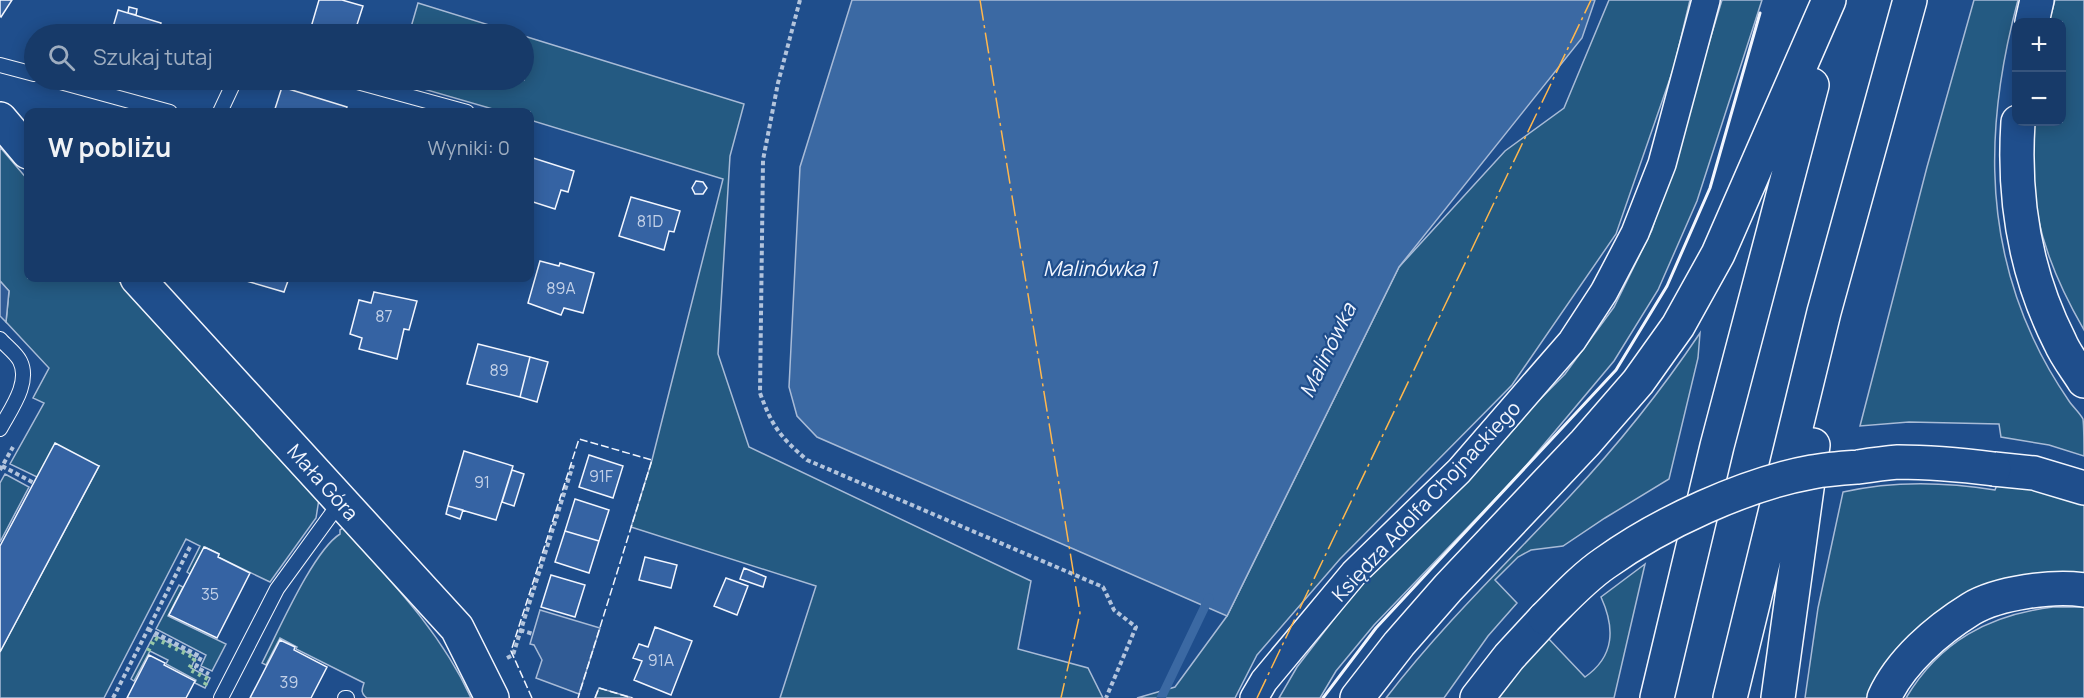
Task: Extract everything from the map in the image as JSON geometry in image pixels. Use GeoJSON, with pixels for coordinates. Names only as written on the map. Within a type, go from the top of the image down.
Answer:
{"type":"FeatureCollection","features":[{"type":"Feature","properties":{"kind":"main road"},"geometry":{"type":"LineString","coordinates":[[1357,698],[1399,644],[1448,588],[1585,443],[1638,382],[1678,326],[1723,244],[1829,0]]}},
{"type":"Feature","properties":{"kind":"main road"},"geometry":{"type":"LineString","coordinates":[[1657,698],[1720,434],[1836,0]]}},
{"type":"Feature","properties":{"kind":"main road"},"geometry":{"type":"LineString","coordinates":[[1730,698],[1824,312],[1910,0]]}},
{"type":"Feature","properties":{"kind":"main road"},"geometry":{"type":"LineString","coordinates":[[2033,18],[2037,0]]}},
{"type":"Feature","properties":{"kind":"main road"},"geometry":{"type":"LineString","coordinates":[[0,119],[24,147]]}},
{"type":"Feature","properties":{"kind":"main road"},"geometry":{"type":"LineString","coordinates":[[2018,126],[2016,155],[2019,204],[2026,252],[2040,298],[2060,344],[2084,381]]}},
{"type":"Feature","properties":{"kind":"main road","name":"Mała Góra"},"geometry":{"type":"LineString","coordinates":[[141,282],[458,628],[492,698]]}},
{"type":"Feature","properties":{"kind":"main road"},"geometry":{"type":"LineString","coordinates":[[1778,698],[1816,416],[1824,312]]}},
{"type":"Feature","properties":{"kind":"main road"},"geometry":{"type":"LineString","coordinates":[[1477,698],[1509,657],[1545,618],[1604,563],[1681,519],[1730,497],[1775,481],[1812,472],[1896,462],[1946,464],[2034,473],[2084,488]]}},
{"type":"Feature","properties":{"kind":"main road"},"geometry":{"type":"LineString","coordinates":[[1884,698],[1889,687],[1913,656],[1972,608],[2010,595],[2038,590],[2084,590]]}},
{"type":"Feature","properties":{"kind":"street","name":"Księdza Adolfa Chojnackiego"},"geometry":{"type":"LineString","coordinates":[[1254,698],[1264,681],[1354,573],[1459,471],[1579,331],[1604,292],[1635,233],[1662,164],[1706,0]]}},
{"type":"Feature","properties":{"kind":"lane"},"geometry":{"type":"LineString","coordinates":[[0,65],[24,71]]}},
{"type":"Feature","properties":{"kind":"lane"},"geometry":{"type":"LineString","coordinates":[[90,90],[155,108]]}},
{"type":"Feature","properties":{"kind":"lane"},"geometry":{"type":"LineString","coordinates":[[222,108],[231,90]]}},
{"type":"Feature","properties":{"kind":"lane"},"geometry":{"type":"LineString","coordinates":[[387,90],[452,108]]}},
{"type":"Feature","properties":{"kind":"lane"},"geometry":{"type":"LineString","coordinates":[[0,339],[20,361],[23,376],[18,396],[0,429]]}},
{"type":"Feature","properties":{"kind":"lane"},"geometry":{"type":"LineString","coordinates":[[221,698],[277,589],[341,501]]}},
{"type":"Feature","properties":{"kind":"path"},"geometry":{"type":"LineString","coordinates":[[800,0],[778,83],[763,160],[760,393],[768,416],[784,441],[807,460],[1103,587],[1114,610],[1136,627],[1106,698]]}},
{"type":"Feature","properties":{"kind":"path"},"geometry":{"type":"LineString","coordinates":[[503,660],[513,655],[573,465]]}},
{"type":"Feature","properties":{"kind":"path"},"geometry":{"type":"LineString","coordinates":[[2,466],[34,483]]}},
{"type":"Feature","properties":{"kind":"path"},"geometry":{"type":"LineString","coordinates":[[113,698],[191,544]]}},
{"type":"Feature","properties":{"kind":"path"},"geometry":{"type":"LineString","coordinates":[[148,629],[201,657],[196,667],[228,684]]}},
{"type":"Feature","properties":{"kind":"path"},"geometry":{"type":"LineString","coordinates":[[520,630],[533,634]]}},
{"type":"Feature","properties":{"kind":"shaded area"},"geometry":{"type":"Polygon","coordinates":[[[1609,0],[1690,0],[1674,67],[1616,234],[1512,385],[1340,559],[1257,655],[1235,698],[1137,698],[1175,687],[1227,616],[1399,267],[1505,151],[1564,108],[1609,0]]]}},
{"type":"Feature","properties":{"kind":"shaded area"},"geometry":{"type":"Polygon","coordinates":[[[1722,0],[1762,0],[1697,201],[1658,290],[1614,361],[1520,473],[1374,625],[1336,671],[1320,698],[1279,698],[1297,667],[1361,584],[1398,543],[1565,374],[1614,307],[1652,230],[1722,0]]]}},
{"type":"Feature","properties":{"kind":"shaded area"},"geometry":{"type":"Polygon","coordinates":[[[1974,0],[2018,0],[2012,18],[2000,86],[1996,128],[1995,171],[1998,213],[2005,255],[2016,297],[2041,354],[2069,401],[2083,419],[2084,456],[2049,445],[2001,437],[1999,424],[1909,422],[1860,426],[1927,167],[1974,0]]]}},
{"type":"Feature","properties":{"kind":"shaded area"},"geometry":{"type":"Polygon","coordinates":[[[2055,0],[2084,0],[2084,330],[2049,256],[2038,218],[2035,197],[2033,126],[2066,126],[2066,18],[2050,18],[2055,0]]]}},
{"type":"Feature","properties":{"kind":"shaded area"},"geometry":{"type":"Polygon","coordinates":[[[418,3],[486,24],[412,24],[418,3]]]}},
{"type":"Feature","properties":{"kind":"shaded area"},"geometry":{"type":"Polygon","coordinates":[[[534,39],[744,104],[730,156],[718,354],[749,447],[1031,581],[1018,649],[1088,668],[1103,698],[780,698],[816,586],[631,527],[652,460],[723,179],[534,121],[534,108],[489,108],[427,90],[534,90],[534,39]]]}},
{"type":"Feature","properties":{"kind":"shaded area"},"geometry":{"type":"Polygon","coordinates":[[[0,147],[24,175],[24,282],[120,282],[319,499],[316,518],[270,582],[218,557],[219,554],[205,547],[190,574],[187,572],[200,546],[186,539],[104,698],[0,698],[0,652],[99,466],[37,477],[10,464],[44,403],[33,398],[49,368],[6,322],[9,291],[0,281],[0,147]]]}},
{"type":"Feature","properties":{"kind":"shaded area"},"geometry":{"type":"Polygon","coordinates":[[[0,281],[9,291],[6,322],[0,316],[0,281]]]}},
{"type":"Feature","properties":{"kind":"shaded area"},"geometry":{"type":"Polygon","coordinates":[[[1700,333],[1698,358],[1669,479],[1563,546],[1531,550],[1518,557],[1495,580],[1517,603],[1488,636],[1444,698],[1386,698],[1452,620],[1605,457],[1654,397],[1700,333]]]}},
{"type":"Feature","properties":{"kind":"shaded area"},"geometry":{"type":"Polygon","coordinates":[[[5,474],[29,487],[0,542],[0,483],[5,474]]]}},
{"type":"Feature","properties":{"kind":"shaded area"},"geometry":{"type":"Polygon","coordinates":[[[1998,482],[2016,484],[2084,501],[2084,573],[2053,572],[2027,575],[1882,673],[1867,698],[1805,698],[1818,608],[1843,492],[1899,484],[1957,485],[1995,490],[1998,482]]]}},
{"type":"Feature","properties":{"kind":"shaded area"},"geometry":{"type":"Polygon","coordinates":[[[343,528],[430,629],[459,674],[471,698],[367,698],[362,693],[364,683],[296,649],[297,647],[280,638],[266,665],[262,663],[308,574],[343,528]]]}},
{"type":"Feature","properties":{"kind":"shaded area"},"geometry":{"type":"Polygon","coordinates":[[[1645,564],[1614,698],[1497,698],[1548,638],[1585,677],[1595,669],[1607,651],[1610,641],[1609,620],[1601,597],[1645,564]]]}},
{"type":"Feature","properties":{"kind":"shaded area"},"geometry":{"type":"Polygon","coordinates":[[[179,585],[183,587],[168,616],[226,644],[212,671],[201,666],[206,655],[156,629],[179,585]]]}},
{"type":"Feature","properties":{"kind":"shaded area"},"geometry":{"type":"Polygon","coordinates":[[[2053,607],[2084,607],[2084,698],[1906,698],[1934,661],[1968,634],[2008,617],[2053,607]]]}},
{"type":"Feature","properties":{"kind":"shaded area"},"geometry":{"type":"Polygon","coordinates":[[[540,610],[600,628],[579,694],[536,678],[542,660],[534,645],[530,644],[540,610]]]}},
{"type":"Feature","properties":{"kind":"shaded area"},"geometry":{"type":"Polygon","coordinates":[[[154,635],[196,657],[191,668],[210,678],[205,688],[195,683],[196,680],[166,664],[168,660],[150,651],[134,681],[131,679],[154,635]]]}},
{"type":"Feature","properties":{"kind":"shaded area"},"geometry":{"type":"Polygon","coordinates":[[[599,688],[633,698],[595,698],[599,688]]]}},
{"type":"Feature","properties":{"kind":"water","name":"Malinówka 1"},"geometry":{"type":"Polygon","coordinates":[[[852,0],[1595,0],[1582,38],[1399,267],[1227,616],[817,437],[797,416],[789,387],[800,167],[852,0]]]}},
{"type":"Feature","properties":{"kind":"building"},"geometry":{"type":"Polygon","coordinates":[[[0,0],[12,0],[1,17],[0,16],[0,0]]]}},
{"type":"Feature","properties":{"kind":"building"},"geometry":{"type":"Polygon","coordinates":[[[319,0],[342,0],[363,6],[357,24],[312,24],[319,0]]]}},
{"type":"Feature","properties":{"kind":"building"},"geometry":{"type":"Polygon","coordinates":[[[129,7],[137,9],[136,15],[128,13],[129,7]]]}},
{"type":"Feature","properties":{"kind":"building"},"geometry":{"type":"Polygon","coordinates":[[[118,10],[161,23],[161,24],[114,24],[118,10]]]}},
{"type":"Feature","properties":{"kind":"building"},"geometry":{"type":"Polygon","coordinates":[[[281,90],[292,90],[347,107],[347,108],[275,108],[281,90]]]}},
{"type":"Feature","properties":{"kind":"building"},"geometry":{"type":"Polygon","coordinates":[[[534,158],[574,171],[568,192],[561,190],[555,209],[534,202],[534,158]]]}},
{"type":"Feature","properties":{"kind":"building"},"geometry":{"type":"Polygon","coordinates":[[[696,181],[703,182],[707,188],[703,194],[695,194],[692,188],[696,181]]]}},
{"type":"Feature","properties":{"kind":"building"},"geometry":{"type":"Polygon","coordinates":[[[631,197],[680,211],[674,232],[669,231],[664,250],[619,236],[631,197]]]}},
{"type":"Feature","properties":{"kind":"building"},"geometry":{"type":"Polygon","coordinates":[[[540,261],[559,266],[560,263],[594,273],[583,313],[564,308],[561,315],[528,303],[540,261]]]}},
{"type":"Feature","properties":{"kind":"building"},"geometry":{"type":"Polygon","coordinates":[[[250,282],[288,282],[284,292],[250,282]]]}},
{"type":"Feature","properties":{"kind":"building"},"geometry":{"type":"Polygon","coordinates":[[[374,292],[417,301],[409,330],[404,329],[397,359],[359,349],[362,338],[350,334],[359,300],[371,303],[374,292]]]}},
{"type":"Feature","properties":{"kind":"building"},"geometry":{"type":"Polygon","coordinates":[[[478,344],[530,357],[520,397],[467,384],[478,344]]]}},
{"type":"Feature","properties":{"kind":"building"},"geometry":{"type":"Polygon","coordinates":[[[530,357],[548,362],[537,402],[520,397],[530,357]]]}},
{"type":"Feature","properties":{"kind":"building"},"geometry":{"type":"Polygon","coordinates":[[[55,443],[99,466],[0,652],[0,546],[55,443]]]}},
{"type":"Feature","properties":{"kind":"building"},"geometry":{"type":"Polygon","coordinates":[[[464,451],[513,466],[496,520],[448,506],[464,451]]]}},
{"type":"Feature","properties":{"kind":"building"},"geometry":{"type":"Polygon","coordinates":[[[589,455],[623,466],[613,498],[579,487],[589,455]]]}},
{"type":"Feature","properties":{"kind":"building"},"geometry":{"type":"Polygon","coordinates":[[[512,470],[524,474],[514,506],[502,502],[512,470]]]}},
{"type":"Feature","properties":{"kind":"building"},"geometry":{"type":"Polygon","coordinates":[[[575,499],[609,510],[599,541],[565,531],[575,499]]]}},
{"type":"Feature","properties":{"kind":"building"},"geometry":{"type":"Polygon","coordinates":[[[448,506],[463,510],[460,519],[446,514],[448,506]]]}},
{"type":"Feature","properties":{"kind":"building"},"geometry":{"type":"Polygon","coordinates":[[[565,531],[599,541],[589,573],[555,562],[565,531]]]}},
{"type":"Feature","properties":{"kind":"building"},"geometry":{"type":"Polygon","coordinates":[[[204,547],[219,554],[218,557],[250,573],[217,638],[169,615],[204,547]]]}},
{"type":"Feature","properties":{"kind":"building"},"geometry":{"type":"Polygon","coordinates":[[[645,557],[677,565],[671,588],[639,580],[645,557]]]}},
{"type":"Feature","properties":{"kind":"building"},"geometry":{"type":"Polygon","coordinates":[[[744,568],[766,577],[763,587],[740,579],[744,568]]]}},
{"type":"Feature","properties":{"kind":"building"},"geometry":{"type":"Polygon","coordinates":[[[551,575],[585,585],[575,617],[541,607],[551,575]]]}},
{"type":"Feature","properties":{"kind":"building"},"geometry":{"type":"Polygon","coordinates":[[[726,578],[748,586],[737,615],[714,606],[726,578]]]}},
{"type":"Feature","properties":{"kind":"building"},"geometry":{"type":"Polygon","coordinates":[[[655,627],[692,641],[671,695],[634,680],[642,661],[633,658],[639,644],[648,647],[655,627]]]}},
{"type":"Feature","properties":{"kind":"building"},"geometry":{"type":"Polygon","coordinates":[[[280,640],[327,667],[311,698],[250,698],[280,640]]]}},
{"type":"Feature","properties":{"kind":"building"},"geometry":{"type":"Polygon","coordinates":[[[149,655],[195,681],[186,698],[127,698],[149,655]]]}},
{"type":"Feature","properties":{"kind":"waterway","name":"Malinówka"},"geometry":{"type":"LineString","coordinates":[[1161,698],[1209,598]]}},
{"type":"Feature","properties":{"kind":"hedge"},"geometry":{"type":"LineString","coordinates":[[148,651],[155,638],[195,658],[189,669],[208,679],[204,687]]}},
{"type":"Feature","properties":{"kind":"fence"},"geometry":{"type":"LineString","coordinates":[[532,698],[511,651],[579,439],[652,460],[578,698]]}},
{"type":"Feature","properties":{"kind":"fence"},"geometry":{"type":"LineString","coordinates":[[595,698],[599,688],[632,698]]}},
{"type":"Feature","properties":{"kind":"wall"},"geometry":{"type":"LineString","coordinates":[[1323,698],[1376,628],[1616,370],[1667,286],[1710,188],[1760,13]]}},
{"type":"Feature","properties":{"kind":"power"},"geometry":{"type":"LineString","coordinates":[[980,0],[1080,613],[1061,698]]}},
{"type":"Feature","properties":{"kind":"power"},"geometry":{"type":"LineString","coordinates":[[1257,698],[1591,0]]}}]}
